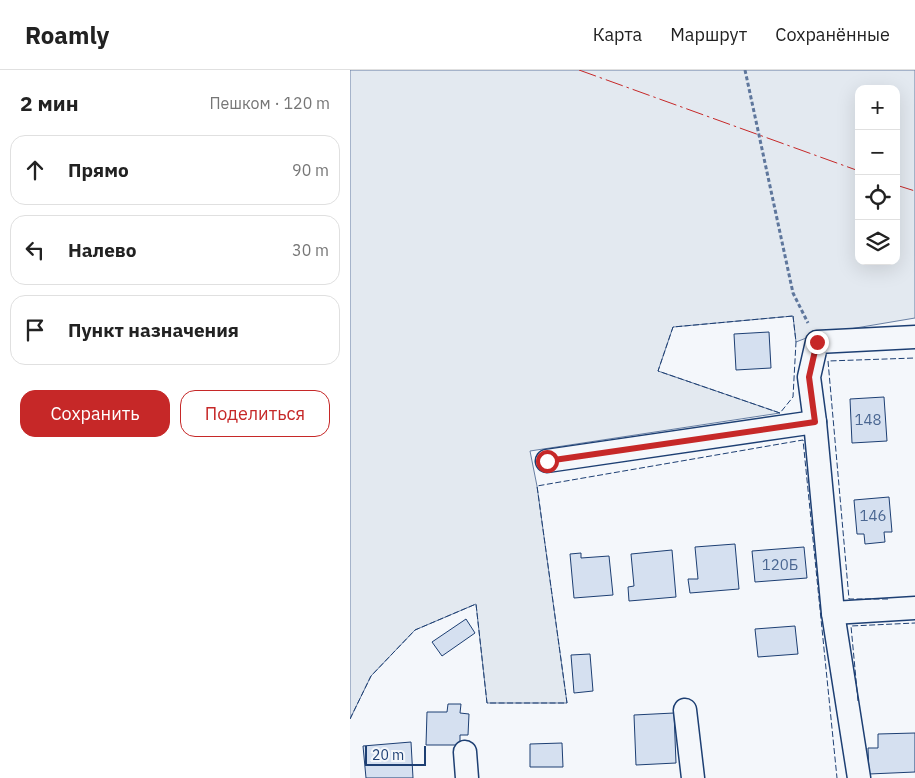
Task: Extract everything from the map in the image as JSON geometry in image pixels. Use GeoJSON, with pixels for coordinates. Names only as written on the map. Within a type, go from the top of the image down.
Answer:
{"type":"FeatureCollection","features":[{"type":"Feature","properties":{"kind":"street"},"geometry":{"type":"LineString","coordinates":[[859,778],[833,613],[809,377],[817,342],[915,337]]}},
{"type":"Feature","properties":{"kind":"street"},"geometry":{"type":"LineString","coordinates":[[547,461],[815,422]]}},
{"type":"Feature","properties":{"kind":"street"},"geometry":{"type":"LineString","coordinates":[[833,613],[915,608]]}},
{"type":"Feature","properties":{"kind":"street"},"geometry":{"type":"LineString","coordinates":[[685,710],[693,778]]}},
{"type":"Feature","properties":{"kind":"street"},"geometry":{"type":"LineString","coordinates":[[465,752],[468,778]]}},
{"type":"Feature","properties":{"kind":"path"},"geometry":{"type":"LineString","coordinates":[[745,70],[793,293],[817,342]]}},
{"type":"Feature","properties":{"kind":"shaded area"},"geometry":{"type":"Polygon","coordinates":[[[350,70],[915,70],[915,318],[814,335],[796,342],[793,316],[673,327],[658,371],[780,413],[530,451],[537,486],[567,703],[487,703],[476,604],[415,630],[371,676],[350,719],[350,70]]]}},
{"type":"Feature","properties":{"kind":"building"},"geometry":{"type":"Polygon","coordinates":[[[769,332],[771,368],[736,370],[734,334],[769,332]]]}},
{"type":"Feature","properties":{"kind":"building"},"geometry":{"type":"Polygon","coordinates":[[[884,397],[887,441],[852,443],[850,399],[884,397]]]}},
{"type":"Feature","properties":{"kind":"building"},"geometry":{"type":"Polygon","coordinates":[[[889,497],[892,532],[884,532],[885,542],[865,544],[864,534],[857,534],[854,500],[889,497]]]}},
{"type":"Feature","properties":{"kind":"building"},"geometry":{"type":"Polygon","coordinates":[[[735,544],[739,589],[690,593],[688,579],[698,579],[695,547],[735,544]]]}},
{"type":"Feature","properties":{"kind":"building"},"geometry":{"type":"Polygon","coordinates":[[[804,547],[807,578],[755,582],[752,551],[804,547]]]}},
{"type":"Feature","properties":{"kind":"building"},"geometry":{"type":"Polygon","coordinates":[[[672,550],[676,597],[629,601],[628,587],[634,586],[631,554],[672,550]]]}},
{"type":"Feature","properties":{"kind":"building"},"geometry":{"type":"Polygon","coordinates":[[[581,553],[581,558],[609,556],[613,595],[574,598],[570,554],[581,553]]]}},
{"type":"Feature","properties":{"kind":"building"},"geometry":{"type":"Polygon","coordinates":[[[466,619],[475,633],[442,656],[432,642],[466,619]]]}},
{"type":"Feature","properties":{"kind":"building"},"geometry":{"type":"Polygon","coordinates":[[[795,626],[798,654],[758,657],[755,629],[795,626]]]}},
{"type":"Feature","properties":{"kind":"building"},"geometry":{"type":"Polygon","coordinates":[[[590,654],[593,691],[574,693],[571,655],[590,654]]]}},
{"type":"Feature","properties":{"kind":"building"},"geometry":{"type":"Polygon","coordinates":[[[448,704],[461,704],[460,713],[469,714],[468,735],[460,735],[460,745],[426,745],[427,712],[447,712],[448,704]]]}},
{"type":"Feature","properties":{"kind":"building"},"geometry":{"type":"Polygon","coordinates":[[[674,713],[676,763],[636,765],[634,715],[674,713]]]}},
{"type":"Feature","properties":{"kind":"building"},"geometry":{"type":"Polygon","coordinates":[[[915,733],[915,772],[869,774],[868,748],[878,748],[878,734],[915,733]]]}},
{"type":"Feature","properties":{"kind":"building"},"geometry":{"type":"Polygon","coordinates":[[[411,742],[413,778],[366,778],[363,746],[411,742]]]}},
{"type":"Feature","properties":{"kind":"building"},"geometry":{"type":"Polygon","coordinates":[[[562,743],[563,767],[530,767],[530,744],[562,743]]]}},
{"type":"Feature","properties":{"kind":"fence"},"geometry":{"type":"LineString","coordinates":[[793,316],[796,342],[793,397],[780,413],[658,371],[673,327],[793,316]]}},
{"type":"Feature","properties":{"kind":"fence"},"geometry":{"type":"LineString","coordinates":[[888,599],[849,599],[828,361],[915,358]]}},
{"type":"Feature","properties":{"kind":"fence"},"geometry":{"type":"LineString","coordinates":[[350,719],[371,676],[415,630],[476,604],[487,703],[567,703],[537,486],[803,440],[837,778]]}},
{"type":"Feature","properties":{"kind":"fence"},"geometry":{"type":"LineString","coordinates":[[858,701],[851,626],[915,623]]}},
{"type":"Feature","properties":{"kind":"power"},"geometry":{"type":"LineString","coordinates":[[579,70],[855,170]]}},
{"type":"Feature","properties":{"kind":"power"},"geometry":{"type":"LineString","coordinates":[[900,186],[915,191]]}},
{"type":"Feature","properties":{"kind":"route"},"geometry":{"type":"LineString","coordinates":[[547,461],[815,422],[809,377],[817,342]]}}]}
